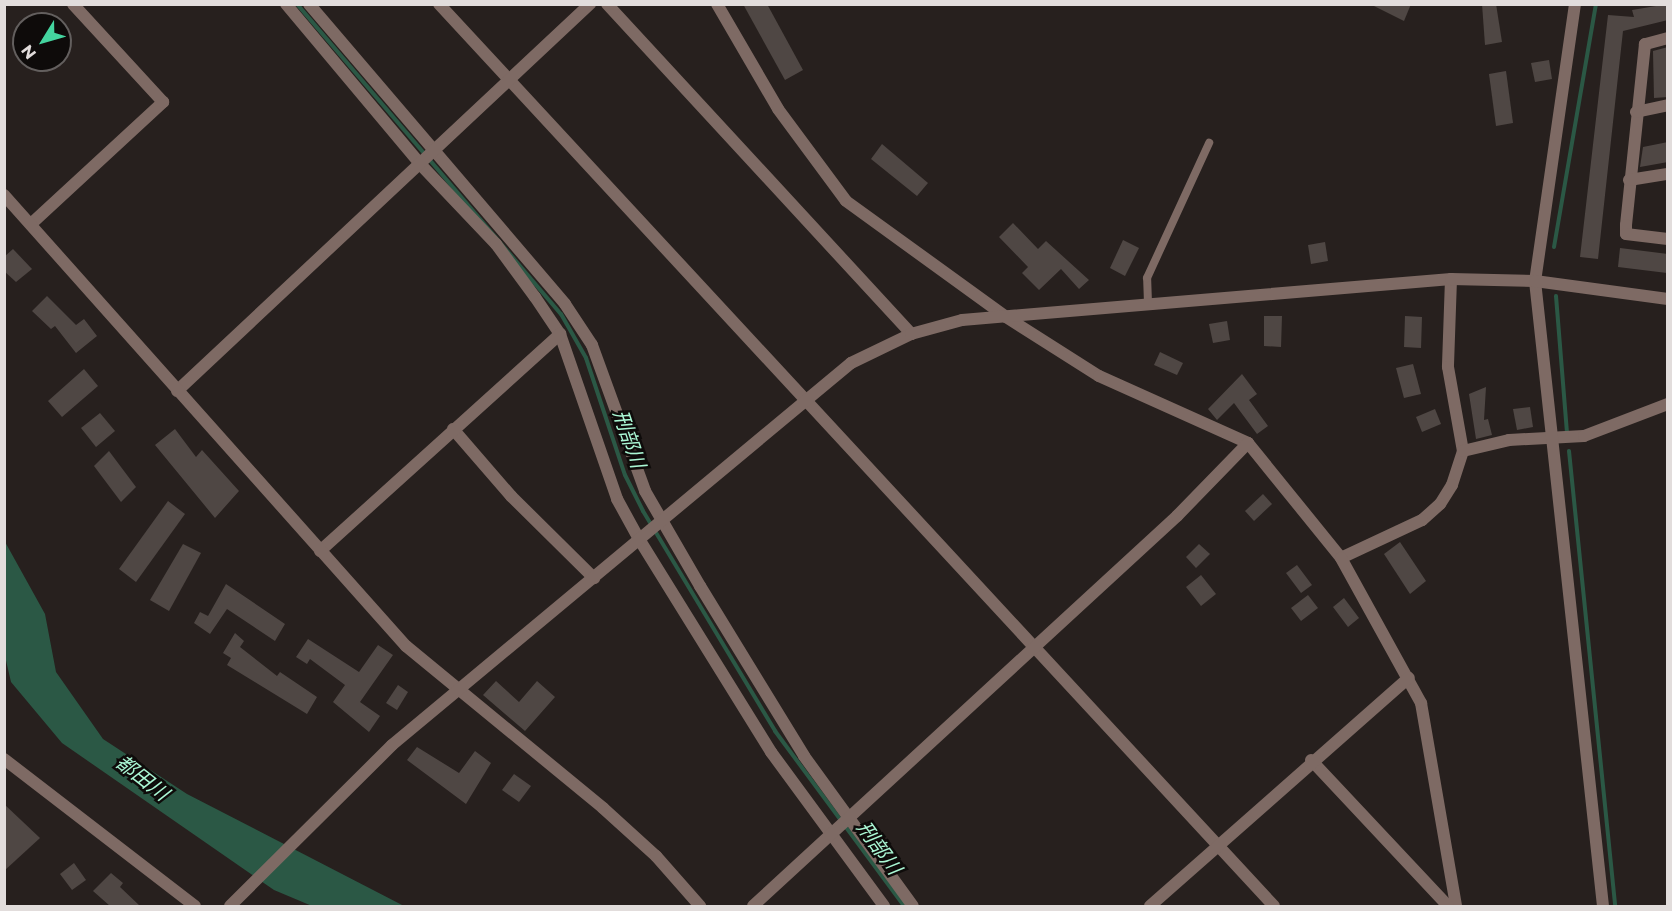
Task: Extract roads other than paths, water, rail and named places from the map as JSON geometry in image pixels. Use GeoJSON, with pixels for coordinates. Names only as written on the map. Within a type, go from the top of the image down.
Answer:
{"type":"FeatureCollection","features":[{"type":"Feature","properties":{"kind":"street"},"geometry":{"type":"LineString","coordinates":[[31,224],[163,102],[73,4]]}},
{"type":"Feature","properties":{"kind":"street"},"geometry":{"type":"LineString","coordinates":[[286,4],[428,159],[535,262],[592,345],[630,455],[660,522],[753,677],[847,818],[913,906]]}},
{"type":"Feature","properties":{"kind":"street"},"geometry":{"type":"LineString","coordinates":[[309,4],[496,244],[560,334],[617,499],[771,752],[884,906]]}},
{"type":"Feature","properties":{"kind":"street"},"geometry":{"type":"LineString","coordinates":[[439,4],[1274,906]]}},
{"type":"Feature","properties":{"kind":"street"},"geometry":{"type":"LineString","coordinates":[[177,390],[428,159],[507,79],[590,4]]}},
{"type":"Feature","properties":{"kind":"street"},"geometry":{"type":"LineString","coordinates":[[607,4],[911,334]]}},
{"type":"Feature","properties":{"kind":"street"},"geometry":{"type":"LineString","coordinates":[[717,4],[772,100],[846,201],[1006,317],[1099,376],[1248,443],[1341,558],[1421,703],[1456,906]]}},
{"type":"Feature","properties":{"kind":"street"},"geometry":{"type":"LineString","coordinates":[[1575,4],[1535,281],[1549,436],[1603,906]]}},
{"type":"Feature","properties":{"kind":"street"},"geometry":{"type":"LineString","coordinates":[[1668,38],[1645,44],[1629,180],[1626,234],[1668,239]]}},
{"type":"Feature","properties":{"kind":"street"},"geometry":{"type":"LineString","coordinates":[[1636,112],[1668,105]]}},
{"type":"Feature","properties":{"kind":"street"},"geometry":{"type":"LineString","coordinates":[[1629,180],[1668,174]]}},
{"type":"Feature","properties":{"kind":"street"},"geometry":{"type":"LineString","coordinates":[[4,195],[406,646],[633,836],[700,906]]}},
{"type":"Feature","properties":{"kind":"street"},"geometry":{"type":"LineString","coordinates":[[1341,558],[1402,531],[1440,504],[1463,451],[1448,367],[1451,279]]}},
{"type":"Feature","properties":{"kind":"street"},"geometry":{"type":"LineString","coordinates":[[230,906],[353,779],[461,692],[640,538],[851,363],[911,334],[962,320],[1451,279],[1535,281],[1668,299]]}},
{"type":"Feature","properties":{"kind":"street"},"geometry":{"type":"LineString","coordinates":[[320,551],[560,334]]}},
{"type":"Feature","properties":{"kind":"street"},"geometry":{"type":"LineString","coordinates":[[1463,451],[1549,436],[1584,436],[1668,404]]}},
{"type":"Feature","properties":{"kind":"street"},"geometry":{"type":"LineString","coordinates":[[453,429],[511,496],[594,578]]}},
{"type":"Feature","properties":{"kind":"street"},"geometry":{"type":"LineString","coordinates":[[753,906],[1177,516],[1248,443]]}},
{"type":"Feature","properties":{"kind":"street"},"geometry":{"type":"LineString","coordinates":[[1150,906],[1311,760],[1409,678]]}},
{"type":"Feature","properties":{"kind":"street"},"geometry":{"type":"LineString","coordinates":[[4,759],[195,906]]}},
{"type":"Feature","properties":{"kind":"street"},"geometry":{"type":"LineString","coordinates":[[1311,760],[1448,906]]}},
{"type":"Feature","properties":{"kind":"lane"},"geometry":{"type":"LineString","coordinates":[[1148,303],[1147,278],[1209,143]]}},
{"type":"Feature","properties":{"kind":"water","name":"都田川"},"geometry":{"type":"Polygon","coordinates":[[[4,540],[45,614],[56,672],[103,739],[187,794],[404,906],[312,906],[274,890],[62,743],[11,682],[4,652],[4,540]]]}},
{"type":"Feature","properties":{"kind":"waterway","name":"刑部川"},"geometry":{"type":"LineString","coordinates":[[297,4],[561,314],[586,358],[625,475],[643,511],[775,731],[904,906]]}},
{"type":"Feature","properties":{"kind":"waterway"},"geometry":{"type":"LineString","coordinates":[[1554,247],[1596,4]]}},
{"type":"Feature","properties":{"kind":"waterway"},"geometry":{"type":"LineString","coordinates":[[1556,296],[1567,432]]}},
{"type":"Feature","properties":{"kind":"waterway"},"geometry":{"type":"LineString","coordinates":[[1569,451],[1615,906]]}}]}
